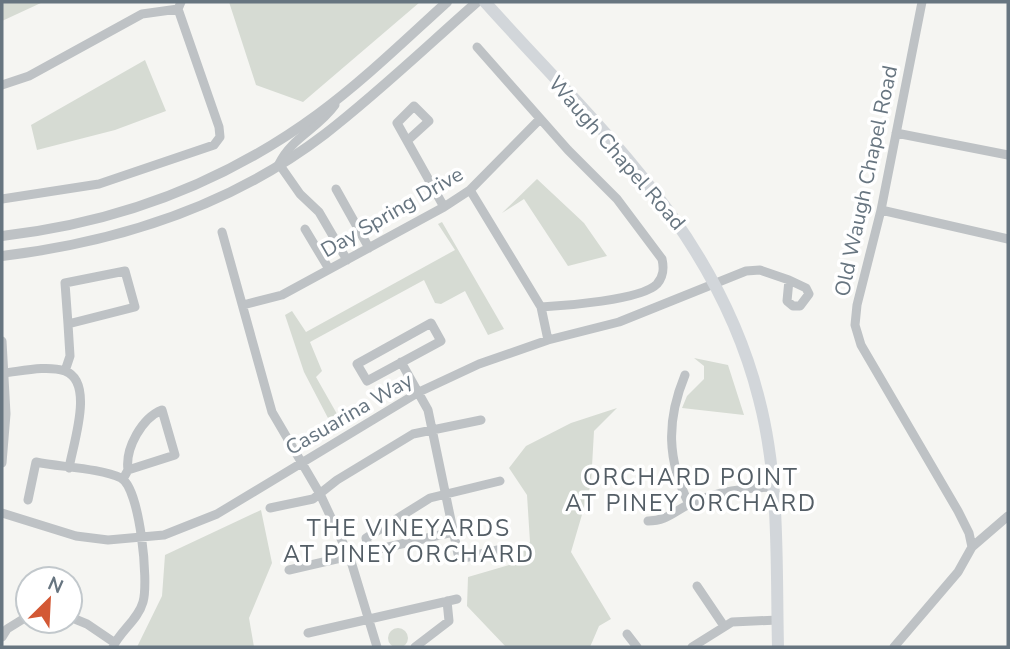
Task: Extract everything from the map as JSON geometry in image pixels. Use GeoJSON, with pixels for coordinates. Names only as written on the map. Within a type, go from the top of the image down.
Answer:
{"type":"FeatureCollection","features":[{"type":"Feature","properties":{"kind":"main road","name":"Waugh Chapel Road"},"geometry":{"type":"LineString","coordinates":[[485,2],[657,193],[691,240],[716,282],[742,342],[760,399],[773,487],[778,647]]}},
{"type":"Feature","properties":{"kind":"street"},"geometry":{"type":"LineString","coordinates":[[2,236],[101,219],[185,191],[253,157],[341,96],[447,2]]}},
{"type":"Feature","properties":{"kind":"street"},"geometry":{"type":"LineString","coordinates":[[2,256],[73,246],[154,224],[229,192],[324,135],[477,2]]}},
{"type":"Feature","properties":{"kind":"street","name":"Old Waugh Chapel Road"},"geometry":{"type":"LineString","coordinates":[[922,2],[881,210],[857,305],[857,333],[958,511],[969,533],[972,547]]}},
{"type":"Feature","properties":{"kind":"street"},"geometry":{"type":"LineString","coordinates":[[2,85],[29,76],[142,14],[180,5],[220,137],[214,145],[99,184],[2,199]]}},
{"type":"Feature","properties":{"kind":"street"},"geometry":{"type":"LineString","coordinates":[[477,47],[540,119],[617,199],[662,259],[664,267],[663,276],[652,288],[579,306],[541,307]]}},
{"type":"Feature","properties":{"kind":"street"},"geometry":{"type":"LineString","coordinates":[[279,164],[289,145],[319,123],[341,96]]}},
{"type":"Feature","properties":{"kind":"street","name":"Day Spring Drive"},"geometry":{"type":"LineString","coordinates":[[243,305],[282,295],[444,207],[470,190],[540,119]]}},
{"type":"Feature","properties":{"kind":"street"},"geometry":{"type":"LineString","coordinates":[[896,133],[1008,155]]}},
{"type":"Feature","properties":{"kind":"street"},"geometry":{"type":"LineString","coordinates":[[407,141],[444,207]]}},
{"type":"Feature","properties":{"kind":"street"},"geometry":{"type":"LineString","coordinates":[[279,164],[300,194],[319,212],[347,260]]}},
{"type":"Feature","properties":{"kind":"street"},"geometry":{"type":"LineString","coordinates":[[336,189],[369,248]]}},
{"type":"Feature","properties":{"kind":"street"},"geometry":{"type":"LineString","coordinates":[[470,190],[541,307],[548,340]]}},
{"type":"Feature","properties":{"kind":"street"},"geometry":{"type":"LineString","coordinates":[[881,210],[1008,239]]}},
{"type":"Feature","properties":{"kind":"street"},"geometry":{"type":"LineString","coordinates":[[305,229],[329,270]]}},
{"type":"Feature","properties":{"kind":"street"},"geometry":{"type":"LineString","coordinates":[[222,232],[272,412],[320,494],[350,558],[377,647]]}},
{"type":"Feature","properties":{"kind":"street","name":"Casuarina Way"},"geometry":{"type":"LineString","coordinates":[[2,513],[76,536],[141,539],[192,526],[419,392],[479,364],[548,340],[619,322],[739,273],[760,270],[789,280]]}},
{"type":"Feature","properties":{"kind":"street"},"geometry":{"type":"LineString","coordinates":[[65,371],[70,356],[65,283],[125,271],[135,307],[68,324]]}},
{"type":"Feature","properties":{"kind":"street"},"geometry":{"type":"LineString","coordinates":[[431,323],[441,341],[401,362],[367,381],[357,364],[431,323]]}},
{"type":"Feature","properties":{"kind":"street"},"geometry":{"type":"LineString","coordinates":[[2,341],[6,414],[2,463]]}},
{"type":"Feature","properties":{"kind":"street"},"geometry":{"type":"LineString","coordinates":[[401,362],[428,410],[430,430],[458,554],[464,558],[506,548]]}},
{"type":"Feature","properties":{"kind":"street"},"geometry":{"type":"LineString","coordinates":[[4,373],[65,371],[76,379],[82,388],[69,468]]}},
{"type":"Feature","properties":{"kind":"street"},"geometry":{"type":"LineString","coordinates":[[684,375],[671,419],[670,440],[679,483],[689,504]]}},
{"type":"Feature","properties":{"kind":"street"},"geometry":{"type":"LineString","coordinates":[[123,479],[128,470],[127,459],[131,446],[154,413],[162,410],[176,455],[128,470]]}},
{"type":"Feature","properties":{"kind":"street"},"geometry":{"type":"LineString","coordinates":[[270,508],[313,499],[337,480],[413,434],[481,420]]}},
{"type":"Feature","properties":{"kind":"street"},"geometry":{"type":"LineString","coordinates":[[28,500],[36,462],[123,479],[134,496],[141,539],[143,602],[114,645],[84,626]]}},
{"type":"Feature","properties":{"kind":"street"},"geometry":{"type":"LineString","coordinates":[[370,553],[366,538],[430,498],[500,481]]}},
{"type":"Feature","properties":{"kind":"street"},"geometry":{"type":"LineString","coordinates":[[648,521],[671,517],[689,504],[727,491],[773,487]]}},
{"type":"Feature","properties":{"kind":"street"},"geometry":{"type":"LineString","coordinates":[[894,647],[958,572],[972,547],[1008,516]]}},
{"type":"Feature","properties":{"kind":"street"},"geometry":{"type":"LineString","coordinates":[[289,570],[453,532]]}},
{"type":"Feature","properties":{"kind":"street"},"geometry":{"type":"LineString","coordinates":[[697,586],[724,626]]}},
{"type":"Feature","properties":{"kind":"street"},"geometry":{"type":"LineString","coordinates":[[308,633],[370,621],[452,600],[449,621],[415,647]]}},
{"type":"Feature","properties":{"kind":"street"},"geometry":{"type":"LineString","coordinates":[[693,647],[724,626],[743,620],[778,620]]}},
{"type":"Feature","properties":{"kind":"street"},"geometry":{"type":"LineString","coordinates":[[627,634],[637,647]]}},
{"type":"Feature","properties":{"kind":"shaded area"},"geometry":{"type":"Polygon","coordinates":[[[2,2],[43,2],[2,21],[2,2]]]}},
{"type":"Feature","properties":{"kind":"shaded area"},"geometry":{"type":"Polygon","coordinates":[[[229,2],[420,2],[303,102],[256,85],[229,2]]]}},
{"type":"Feature","properties":{"kind":"shaded area"},"geometry":{"type":"Polygon","coordinates":[[[145,60],[166,111],[115,130],[37,150],[31,125],[145,60]]]}},
{"type":"Feature","properties":{"kind":"shaded area"},"geometry":{"type":"Polygon","coordinates":[[[537,179],[584,223],[607,256],[568,266],[524,199],[502,213],[537,179]]]}},
{"type":"Feature","properties":{"kind":"shaded area"},"geometry":{"type":"Polygon","coordinates":[[[442,222],[504,329],[488,335],[465,291],[441,304],[435,303],[424,280],[310,342],[322,371],[316,377],[337,414],[329,420],[304,372],[285,315],[292,311],[306,332],[455,250],[438,224],[442,222]]]}},
{"type":"Feature","properties":{"kind":"shaded area"},"geometry":{"type":"Polygon","coordinates":[[[694,358],[728,365],[744,415],[682,408],[687,396],[704,379],[704,366],[694,358]]]}},
{"type":"Feature","properties":{"kind":"shaded area"},"geometry":{"type":"Polygon","coordinates":[[[617,408],[594,431],[591,484],[571,552],[611,619],[599,626],[590,647],[506,647],[467,606],[468,577],[513,564],[530,542],[527,495],[509,468],[526,446],[571,423],[617,408]]]}},
{"type":"Feature","properties":{"kind":"shaded area"},"geometry":{"type":"Polygon","coordinates":[[[261,510],[272,563],[249,618],[254,647],[137,647],[162,596],[165,555],[261,510]]]}},
{"type":"Feature","properties":{"kind":"shaded area"},"geometry":{"type":"Polygon","coordinates":[[[398,628],[405,631],[408,638],[405,645],[398,648],[391,645],[388,638],[391,631],[398,628]]]}},
{"type":"Feature","properties":{"kind":"district","name":"ORCHARD POINT AT PINEY ORCHARD"},"geometry":{"type":"Point","coordinates":[691,490]}},
{"type":"Feature","properties":{"kind":"district","name":"THE VINEYARDS AT PINEY ORCHARD"},"geometry":{"type":"Point","coordinates":[409,541]}}]}
